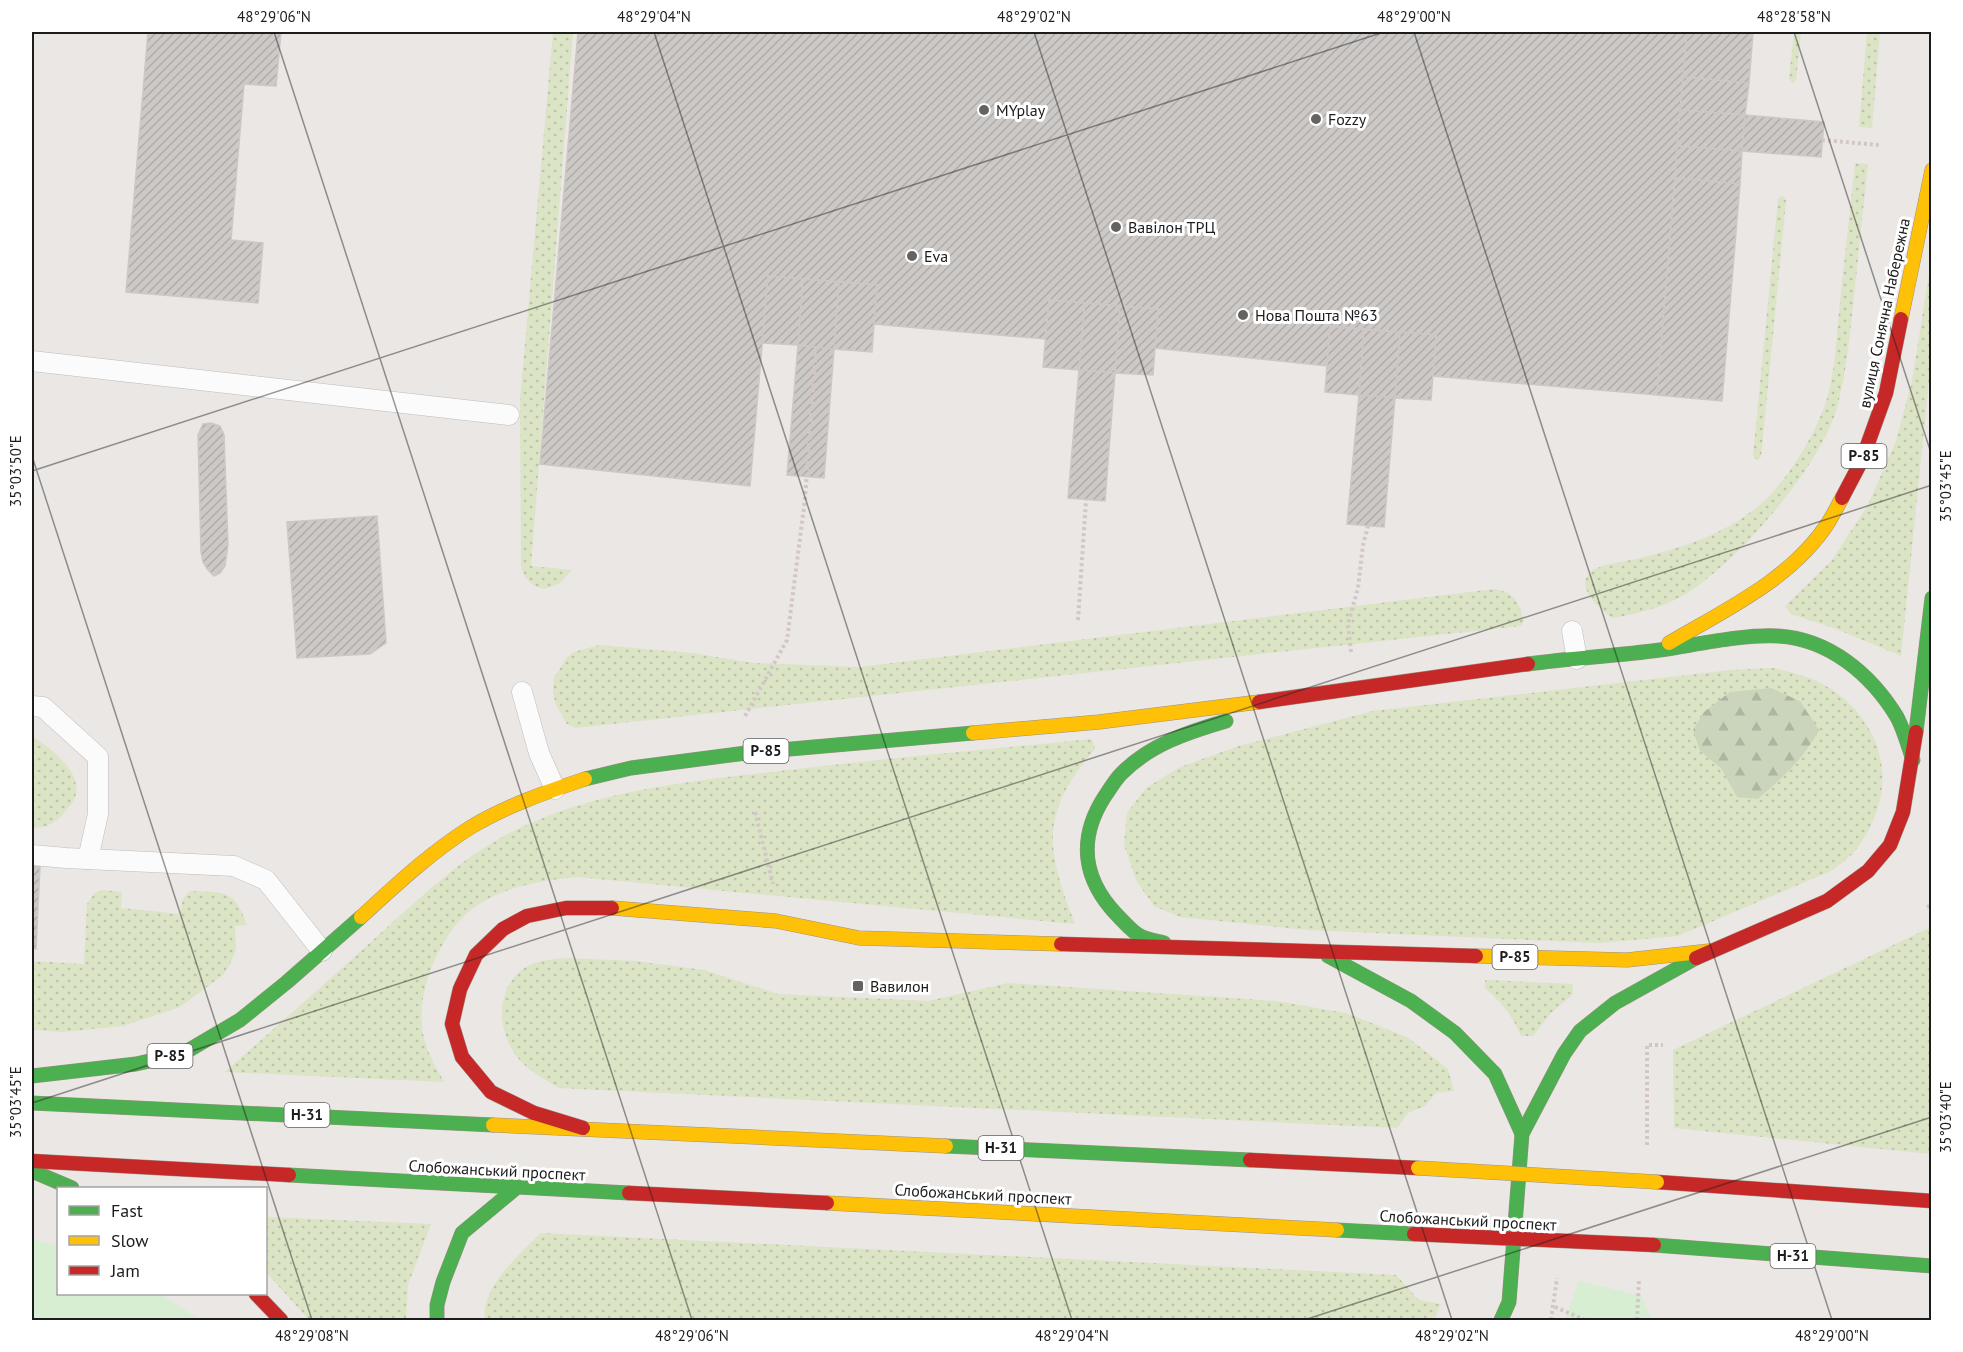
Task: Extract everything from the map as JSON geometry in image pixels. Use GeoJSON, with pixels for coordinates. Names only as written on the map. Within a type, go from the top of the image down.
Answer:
{"type":"FeatureCollection","features":[{"type":"Feature","properties":{"kind":"main road","name":"вулиця Сонячна Набережна"},"geometry":{"type":"LineString","coordinates":[[1654,651],[1766,585],[1800,557],[1828,524],[1862,460],[1886,393],[1932,170]]}},
{"type":"Feature","properties":{"kind":"main road","name":"Р-85"},"geometry":{"type":"LineString","coordinates":[[1501,1320],[1509,1302],[1522,1134],[1564,1054],[1580,1031],[1615,1003],[1709,951],[1827,902],[1868,871],[1890,845],[1903,812],[1912,760],[1932,598]]}},
{"type":"Feature","properties":{"kind":"main road"},"geometry":{"type":"LineString","coordinates":[[1654,651],[1760,636],[1779,636],[1814,644],[1846,660],[1874,684],[1898,719],[1912,760]]}},
{"type":"Feature","properties":{"kind":"main road","name":"Р-85"},"geometry":{"type":"LineString","coordinates":[[32,1076],[136,1065],[184,1053],[240,1020],[426,859],[471,827],[514,805],[594,776],[631,768],[746,753],[1099,722],[1536,663],[1654,651]]}},
{"type":"Feature","properties":{"kind":"main road","name":"Р-85"},"geometry":{"type":"LineString","coordinates":[[1179,947],[1140,936],[1109,909],[1093,884],[1086,855],[1088,829],[1097,805],[1122,772],[1154,746],[1193,731],[1311,695]]}},
{"type":"Feature","properties":{"kind":"main road","name":"Р-85"},"geometry":{"type":"LineString","coordinates":[[583,1128],[534,1113],[491,1092],[462,1057],[452,1024],[460,989],[476,955],[503,929],[527,916],[566,908],[613,909],[776,921],[860,938],[1627,960],[1709,951]]}},
{"type":"Feature","properties":{"kind":"main road","name":"Р-85"},"geometry":{"type":"LineString","coordinates":[[1321,952],[1411,1001],[1455,1033],[1495,1074],[1522,1134]]}},
{"type":"Feature","properties":{"kind":"main road","name":"Н-31"},"geometry":{"type":"LineString","coordinates":[[32,1103],[1418,1168],[1932,1201]]}},
{"type":"Feature","properties":{"kind":"main road","name":"Слобожанський проспект"},"geometry":{"type":"LineString","coordinates":[[32,1161],[516,1188],[1654,1245],[1932,1266]]}},
{"type":"Feature","properties":{"kind":"main road"},"geometry":{"type":"LineString","coordinates":[[32,1171],[70,1187]]}},
{"type":"Feature","properties":{"kind":"main road"},"geometry":{"type":"LineString","coordinates":[[437,1320],[437,1305],[443,1282],[462,1233],[516,1188]]}},
{"type":"Feature","properties":{"kind":"main road"},"geometry":{"type":"LineString","coordinates":[[258,1295],[281,1320]]}},
{"type":"Feature","properties":{"kind":"lane"},"geometry":{"type":"LineString","coordinates":[[32,362],[509,415]]}},
{"type":"Feature","properties":{"kind":"lane"},"geometry":{"type":"LineString","coordinates":[[1572,631],[1577,659]]}},
{"type":"Feature","properties":{"kind":"lane"},"geometry":{"type":"LineString","coordinates":[[522,692],[539,753],[555,789]]}},
{"type":"Feature","properties":{"kind":"lane"},"geometry":{"type":"LineString","coordinates":[[32,706],[43,707],[98,757],[98,814],[88,859]]}},
{"type":"Feature","properties":{"kind":"lane"},"geometry":{"type":"LineString","coordinates":[[32,855],[234,866],[266,880],[322,951]]}},
{"type":"Feature","properties":{"kind":"path"},"geometry":{"type":"LineString","coordinates":[[1822,140],[1880,145]]}},
{"type":"Feature","properties":{"kind":"path"},"geometry":{"type":"LineString","coordinates":[[743,720],[787,640],[805,499],[816,347]]}},
{"type":"Feature","properties":{"kind":"path"},"geometry":{"type":"LineString","coordinates":[[1078,620],[1086,500]]}},
{"type":"Feature","properties":{"kind":"path"},"geometry":{"type":"LineString","coordinates":[[1352,654],[1348,624],[1358,588],[1363,545],[1368,526]]}},
{"type":"Feature","properties":{"kind":"path"},"geometry":{"type":"LineString","coordinates":[[755,812],[775,893]]}},
{"type":"Feature","properties":{"kind":"path"},"geometry":{"type":"LineString","coordinates":[[1646,1145],[1647,1045],[1663,1045]]}},
{"type":"Feature","properties":{"kind":"path"},"geometry":{"type":"LineString","coordinates":[[1637,1320],[1638,1280]]}},
{"type":"Feature","properties":{"kind":"path"},"geometry":{"type":"LineString","coordinates":[[1555,1306],[1585,1320]]}},
{"type":"Feature","properties":{"kind":"green space"},"geometry":{"type":"Polygon","coordinates":[[[553,32],[573,32],[531,566],[572,570],[560,583],[545,589],[529,582],[521,566],[520,399],[553,32]]]}},
{"type":"Feature","properties":{"kind":"green space"},"geometry":{"type":"Polygon","coordinates":[[[1794,32],[1801,32],[1796,80],[1793,83],[1789,79],[1794,32]]]}},
{"type":"Feature","properties":{"kind":"green space"},"geometry":{"type":"Polygon","coordinates":[[[1867,32],[1880,32],[1872,128],[1859,127],[1867,32]]]}},
{"type":"Feature","properties":{"kind":"green space"},"geometry":{"type":"Polygon","coordinates":[[[1855,163],[1868,164],[1846,364],[1838,404],[1815,455],[1775,511],[1727,562],[1703,582],[1666,604],[1612,618],[1590,597],[1587,591],[1585,584],[1592,571],[1607,564],[1636,559],[1687,545],[1735,523],[1773,492],[1792,468],[1808,442],[1826,402],[1835,358],[1855,163]]]}},
{"type":"Feature","properties":{"kind":"green space"},"geometry":{"type":"Polygon","coordinates":[[[1783,196],[1786,201],[1761,457],[1757,460],[1753,456],[1778,200],[1783,196]]]}},
{"type":"Feature","properties":{"kind":"green space"},"geometry":{"type":"Polygon","coordinates":[[[1931,262],[1931,361],[1901,656],[1839,630],[1791,614],[1785,606],[1832,560],[1868,505],[1896,441],[1912,381],[1931,262]]]}},
{"type":"Feature","properties":{"kind":"green space"},"geometry":{"type":"Polygon","coordinates":[[[1494,589],[1507,593],[1515,599],[1524,620],[1521,626],[575,728],[567,724],[556,705],[553,693],[554,678],[567,657],[574,652],[599,645],[692,653],[753,663],[860,667],[1494,589]]]}},
{"type":"Feature","properties":{"kind":"green space"},"geometry":{"type":"Polygon","coordinates":[[[1774,668],[1801,675],[1826,686],[1859,714],[1878,749],[1882,768],[1882,788],[1878,809],[1858,846],[1833,870],[1678,936],[1599,943],[1308,930],[1180,917],[1154,906],[1137,882],[1124,845],[1127,813],[1146,788],[1180,767],[1239,746],[1373,711],[1731,670],[1774,668]]]}},
{"type":"Feature","properties":{"kind":"green space"},"geometry":{"type":"Polygon","coordinates":[[[1771,688],[1800,701],[1819,730],[1784,776],[1758,799],[1737,797],[1721,768],[1700,751],[1693,730],[1704,712],[1730,692],[1771,688]]]}},
{"type":"Feature","properties":{"kind":"green space"},"geometry":{"type":"Polygon","coordinates":[[[32,736],[65,763],[75,782],[76,792],[73,802],[61,817],[50,825],[36,828],[32,828],[32,736]]]}},
{"type":"Feature","properties":{"kind":"green space"},"geometry":{"type":"Polygon","coordinates":[[[1092,739],[1095,749],[1064,793],[1056,813],[1053,832],[1058,874],[1075,924],[577,877],[541,882],[495,895],[470,910],[446,938],[437,955],[424,992],[422,1027],[427,1048],[444,1082],[225,1072],[441,880],[489,845],[539,819],[608,797],[680,783],[1092,739]]]}},
{"type":"Feature","properties":{"kind":"green space"},"geometry":{"type":"Polygon","coordinates":[[[103,890],[122,892],[121,908],[180,914],[183,899],[190,891],[220,893],[227,895],[238,904],[247,925],[235,926],[236,950],[223,975],[180,1007],[123,1026],[62,1032],[32,1030],[32,961],[84,964],[87,904],[94,894],[103,890]]]}},
{"type":"Feature","properties":{"kind":"green space"},"geometry":{"type":"Polygon","coordinates":[[[1931,927],[1931,1154],[1674,1128],[1673,1050],[1931,927]]]}},
{"type":"Feature","properties":{"kind":"green space"},"geometry":{"type":"Polygon","coordinates":[[[567,958],[635,961],[704,970],[778,994],[928,1001],[1008,983],[1276,1001],[1346,1013],[1407,1037],[1448,1069],[1454,1091],[1436,1093],[1425,1106],[1408,1113],[1397,1128],[559,1088],[532,1071],[518,1058],[506,1035],[502,1010],[509,986],[526,967],[541,961],[567,958]]]}},
{"type":"Feature","properties":{"kind":"green space"},"geometry":{"type":"Polygon","coordinates":[[[1485,980],[1573,984],[1573,994],[1551,1013],[1533,1036],[1521,1036],[1506,1010],[1485,988],[1485,980]]]}},
{"type":"Feature","properties":{"kind":"green space"},"geometry":{"type":"Polygon","coordinates":[[[267,1217],[431,1224],[408,1285],[406,1320],[309,1320],[267,1273],[267,1217]]]}},
{"type":"Feature","properties":{"kind":"green space"},"geometry":{"type":"Polygon","coordinates":[[[541,1233],[1396,1275],[1419,1300],[1441,1304],[1434,1320],[485,1320],[485,1308],[495,1284],[503,1272],[541,1233]]]}},
{"type":"Feature","properties":{"kind":"green space"},"geometry":{"type":"Polygon","coordinates":[[[32,1239],[57,1246],[57,1295],[162,1295],[200,1320],[32,1320],[32,1239]]]}},
{"type":"Feature","properties":{"kind":"green space"},"geometry":{"type":"Polygon","coordinates":[[[1579,1281],[1641,1296],[1652,1320],[1565,1320],[1579,1281]]]}},
{"type":"Feature","properties":{"kind":"building"},"geometry":{"type":"Polygon","coordinates":[[[148,32],[281,32],[276,86],[244,84],[231,240],[263,243],[258,303],[126,292],[148,32]]]}},
{"type":"Feature","properties":{"kind":"building","name":"Вавілон ТРЦ"},"geometry":{"type":"Polygon","coordinates":[[[578,32],[1687,32],[1657,395],[1433,376],[1436,335],[1330,326],[1327,366],[1155,348],[1158,309],[1049,300],[1045,339],[874,324],[877,285],[768,276],[750,486],[540,464],[578,32]]]}},
{"type":"Feature","properties":{"kind":"building"},"geometry":{"type":"Polygon","coordinates":[[[1687,32],[1753,32],[1749,83],[1683,77],[1687,32]]]}},
{"type":"Feature","properties":{"kind":"building"},"geometry":{"type":"Polygon","coordinates":[[[1683,77],[1749,83],[1745,115],[1680,110],[1683,77]]]}},
{"type":"Feature","properties":{"kind":"building"},"geometry":{"type":"Polygon","coordinates":[[[1680,110],[1745,115],[1742,151],[1677,146],[1680,110]]]}},
{"type":"Feature","properties":{"kind":"building"},"geometry":{"type":"Polygon","coordinates":[[[1745,115],[1824,122],[1821,157],[1742,151],[1745,115]]]}},
{"type":"Feature","properties":{"kind":"building"},"geometry":{"type":"Polygon","coordinates":[[[1677,146],[1742,151],[1740,184],[1675,178],[1677,146]]]}},
{"type":"Feature","properties":{"kind":"building"},"geometry":{"type":"Polygon","coordinates":[[[1675,178],[1740,184],[1722,401],[1657,395],[1675,178]]]}},
{"type":"Feature","properties":{"kind":"building"},"geometry":{"type":"Polygon","coordinates":[[[768,276],[803,279],[798,345],[762,343],[768,276]]]}},
{"type":"Feature","properties":{"kind":"building"},"geometry":{"type":"Polygon","coordinates":[[[803,279],[839,282],[834,349],[798,345],[803,279]]]}},
{"type":"Feature","properties":{"kind":"building"},"geometry":{"type":"Polygon","coordinates":[[[839,282],[877,285],[872,352],[834,349],[839,282]]]}},
{"type":"Feature","properties":{"kind":"building"},"geometry":{"type":"Polygon","coordinates":[[[1049,300],[1085,303],[1079,370],[1043,367],[1049,300]]]}},
{"type":"Feature","properties":{"kind":"building"},"geometry":{"type":"Polygon","coordinates":[[[1085,303],[1120,306],[1115,373],[1079,370],[1085,303]]]}},
{"type":"Feature","properties":{"kind":"building"},"geometry":{"type":"Polygon","coordinates":[[[1120,306],[1158,309],[1153,375],[1115,373],[1120,306]]]}},
{"type":"Feature","properties":{"kind":"building"},"geometry":{"type":"Polygon","coordinates":[[[1330,326],[1364,330],[1359,395],[1325,392],[1330,326]]]}},
{"type":"Feature","properties":{"kind":"building"},"geometry":{"type":"Polygon","coordinates":[[[1364,330],[1400,332],[1395,398],[1359,395],[1364,330]]]}},
{"type":"Feature","properties":{"kind":"building"},"geometry":{"type":"Polygon","coordinates":[[[1400,332],[1436,335],[1431,400],[1395,398],[1400,332]]]}},
{"type":"Feature","properties":{"kind":"building"},"geometry":{"type":"Polygon","coordinates":[[[798,345],[834,349],[824,478],[787,475],[798,345]]]}},
{"type":"Feature","properties":{"kind":"building"},"geometry":{"type":"Polygon","coordinates":[[[1079,370],[1115,373],[1105,501],[1068,498],[1079,370]]]}},
{"type":"Feature","properties":{"kind":"building"},"geometry":{"type":"Polygon","coordinates":[[[1359,395],[1395,398],[1384,527],[1347,524],[1359,395]]]}},
{"type":"Feature","properties":{"kind":"building"},"geometry":{"type":"Polygon","coordinates":[[[211,423],[220,426],[224,435],[228,545],[225,566],[220,573],[214,576],[203,562],[201,552],[198,435],[203,424],[211,423]]]}},
{"type":"Feature","properties":{"kind":"building"},"geometry":{"type":"Polygon","coordinates":[[[377,516],[386,643],[370,654],[297,658],[287,522],[377,516]]]}},
{"type":"Feature","properties":{"kind":"building"},"geometry":{"type":"Polygon","coordinates":[[[32,865],[40,866],[36,949],[32,948],[32,865]]]}},
{"type":"Feature","properties":{"kind":"traffic: fast"},"geometry":{"type":"LineString","coordinates":[[1916,732],[1932,598]]}},
{"type":"Feature","properties":{"kind":"traffic: fast"},"geometry":{"type":"LineString","coordinates":[[1528,664],[1644,652],[1750,637],[1778,636],[1797,639],[1831,652],[1861,673],[1875,687],[1897,717],[1913,760]]}},
{"type":"Feature","properties":{"kind":"traffic: fast"},"geometry":{"type":"LineString","coordinates":[[1164,943],[1135,933],[1106,902],[1091,874],[1088,859],[1090,828],[1105,796],[1119,776],[1132,764],[1170,741],[1226,721]]}},
{"type":"Feature","properties":{"kind":"traffic: fast"},"geometry":{"type":"LineString","coordinates":[[585,779],[631,768],[746,753],[973,733]]}},
{"type":"Feature","properties":{"kind":"traffic: fast"},"geometry":{"type":"LineString","coordinates":[[32,1076],[136,1064],[184,1053],[240,1020],[361,917]]}},
{"type":"Feature","properties":{"kind":"traffic: fast"},"geometry":{"type":"LineString","coordinates":[[1328,956],[1411,1001],[1455,1033],[1495,1074],[1522,1134]]}},
{"type":"Feature","properties":{"kind":"traffic: fast"},"geometry":{"type":"LineString","coordinates":[[1501,1320],[1509,1302],[1522,1134],[1564,1054],[1580,1031],[1615,1003],[1696,958]]}},
{"type":"Feature","properties":{"kind":"traffic: fast"},"geometry":{"type":"LineString","coordinates":[[32,1103],[493,1125]]}},
{"type":"Feature","properties":{"kind":"traffic: fast"},"geometry":{"type":"LineString","coordinates":[[946,1146],[1250,1160]]}},
{"type":"Feature","properties":{"kind":"traffic: fast"},"geometry":{"type":"LineString","coordinates":[[32,1171],[70,1187]]}},
{"type":"Feature","properties":{"kind":"traffic: fast"},"geometry":{"type":"LineString","coordinates":[[289,1175],[629,1193]]}},
{"type":"Feature","properties":{"kind":"traffic: fast"},"geometry":{"type":"LineString","coordinates":[[437,1320],[437,1305],[443,1282],[462,1233],[516,1188]]}},
{"type":"Feature","properties":{"kind":"traffic: fast"},"geometry":{"type":"LineString","coordinates":[[1337,1230],[1414,1234]]}},
{"type":"Feature","properties":{"kind":"traffic: fast"},"geometry":{"type":"LineString","coordinates":[[1654,1245],[1932,1266]]}},
{"type":"Feature","properties":{"kind":"traffic: slow"},"geometry":{"type":"LineString","coordinates":[[1901,319],[1932,170]]}},
{"type":"Feature","properties":{"kind":"traffic: slow"},"geometry":{"type":"LineString","coordinates":[[1669,643],[1756,592],[1777,577],[1813,543],[1842,498]]}},
{"type":"Feature","properties":{"kind":"traffic: slow"},"geometry":{"type":"LineString","coordinates":[[973,733],[1099,722],[1259,702]]}},
{"type":"Feature","properties":{"kind":"traffic: slow"},"geometry":{"type":"LineString","coordinates":[[361,917],[428,858],[471,827],[512,806],[585,779]]}},
{"type":"Feature","properties":{"kind":"traffic: slow"},"geometry":{"type":"LineString","coordinates":[[612,908],[776,921],[859,938],[1061,944]]}},
{"type":"Feature","properties":{"kind":"traffic: slow"},"geometry":{"type":"LineString","coordinates":[[1476,956],[1627,960],[1709,951]]}},
{"type":"Feature","properties":{"kind":"traffic: slow"},"geometry":{"type":"LineString","coordinates":[[493,1125],[946,1146]]}},
{"type":"Feature","properties":{"kind":"traffic: slow"},"geometry":{"type":"LineString","coordinates":[[1418,1168],[1657,1182]]}},
{"type":"Feature","properties":{"kind":"traffic: slow"},"geometry":{"type":"LineString","coordinates":[[827,1203],[1337,1230]]}},
{"type":"Feature","properties":{"kind":"traffic: jam"},"geometry":{"type":"LineString","coordinates":[[1842,498],[1862,460],[1886,393],[1901,319]]}},
{"type":"Feature","properties":{"kind":"traffic: jam"},"geometry":{"type":"LineString","coordinates":[[1259,702],[1528,664]]}},
{"type":"Feature","properties":{"kind":"traffic: jam"},"geometry":{"type":"LineString","coordinates":[[1696,958],[1827,901],[1868,871],[1890,845],[1903,812],[1916,732]]}},
{"type":"Feature","properties":{"kind":"traffic: jam"},"geometry":{"type":"LineString","coordinates":[[583,1128],[534,1113],[491,1092],[462,1057],[452,1024],[460,989],[476,955],[503,929],[527,916],[566,908],[612,908]]}},
{"type":"Feature","properties":{"kind":"traffic: jam"},"geometry":{"type":"LineString","coordinates":[[1061,944],[1476,956]]}},
{"type":"Feature","properties":{"kind":"traffic: jam"},"geometry":{"type":"LineString","coordinates":[[1250,1160],[1418,1168]]}},
{"type":"Feature","properties":{"kind":"traffic: jam"},"geometry":{"type":"LineString","coordinates":[[32,1161],[289,1175]]}},
{"type":"Feature","properties":{"kind":"traffic: jam"},"geometry":{"type":"LineString","coordinates":[[1657,1182],[1932,1201]]}},
{"type":"Feature","properties":{"kind":"traffic: jam"},"geometry":{"type":"LineString","coordinates":[[629,1193],[827,1203]]}},
{"type":"Feature","properties":{"kind":"traffic: jam"},"geometry":{"type":"LineString","coordinates":[[1414,1234],[1654,1245]]}},
{"type":"Feature","properties":{"kind":"traffic: jam"},"geometry":{"type":"LineString","coordinates":[[257,1295],[281,1320]]}},
{"type":"Feature","properties":{"kind":"place","name":"MYplay"},"geometry":{"type":"Point","coordinates":[984,110]}},
{"type":"Feature","properties":{"kind":"place","name":"Fozzy"},"geometry":{"type":"Point","coordinates":[1316,119]}},
{"type":"Feature","properties":{"kind":"place","name":"Вавілон ТРЦ"},"geometry":{"type":"Point","coordinates":[1116,227]}},
{"type":"Feature","properties":{"kind":"place","name":"Eva"},"geometry":{"type":"Point","coordinates":[912,256]}},
{"type":"Feature","properties":{"kind":"place","name":"Нова Пошта №63"},"geometry":{"type":"Point","coordinates":[1243,315]}},
{"type":"Feature","properties":{"kind":"place","name":"Вавилон"},"geometry":{"type":"Point","coordinates":[858,986]}}]}
